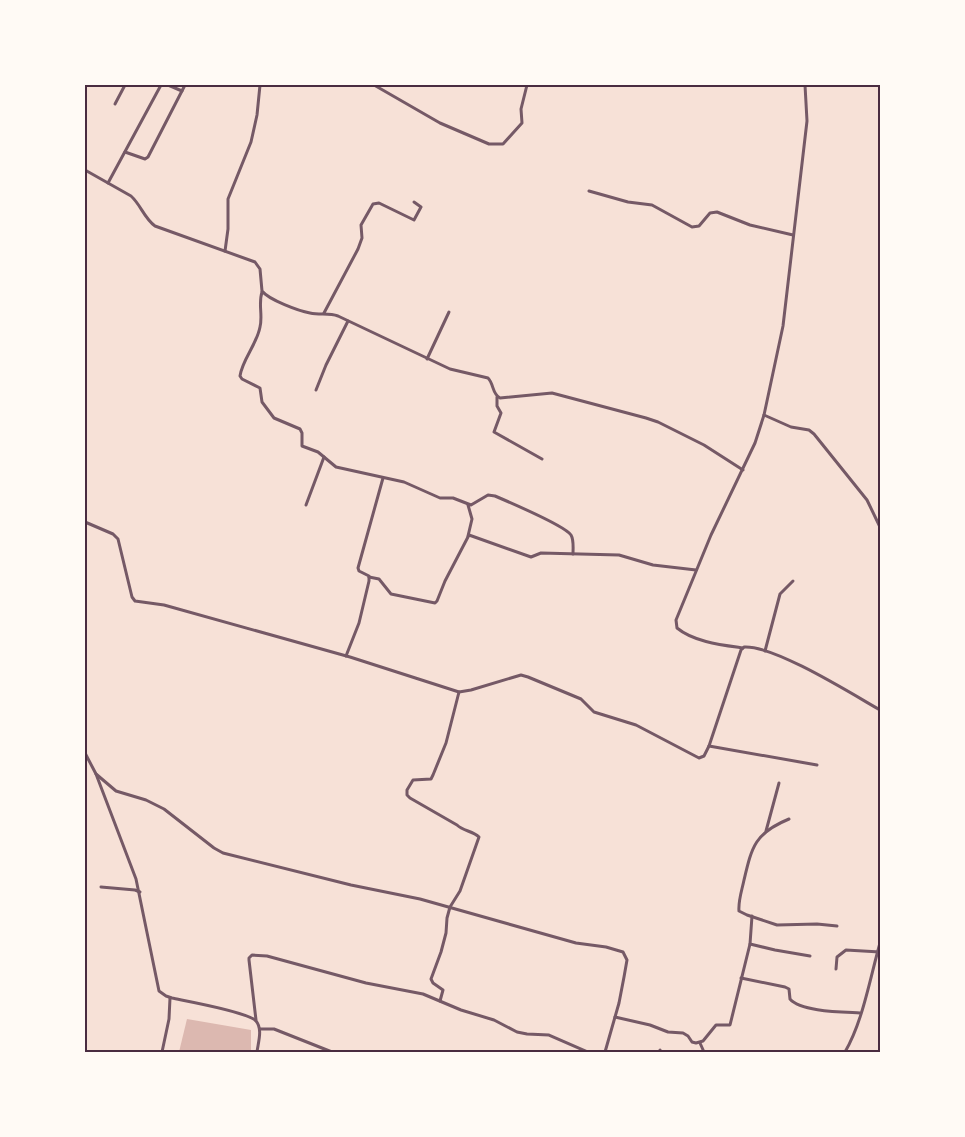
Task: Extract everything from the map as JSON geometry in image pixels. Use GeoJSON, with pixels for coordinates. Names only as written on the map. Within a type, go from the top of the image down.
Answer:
{"type":"FeatureCollection","features":[{"type":"Feature","properties":{"kind":"street"},"geometry":{"type":"LineString","coordinates":[[115,104],[125,85]]}},
{"type":"Feature","properties":{"kind":"street"},"geometry":{"type":"LineString","coordinates":[[108,183],[161,85]]}},
{"type":"Feature","properties":{"kind":"street"},"geometry":{"type":"LineString","coordinates":[[168,85],[182,92]]}},
{"type":"Feature","properties":{"kind":"street"},"geometry":{"type":"LineString","coordinates":[[125,152],[143,159],[148,157],[185,85]]}},
{"type":"Feature","properties":{"kind":"street"},"geometry":{"type":"LineString","coordinates":[[225,251],[228,229],[228,199],[251,142],[257,115],[260,85]]}},
{"type":"Feature","properties":{"kind":"street"},"geometry":{"type":"LineString","coordinates":[[374,85],[440,123],[493,145],[500,145],[505,142],[522,123],[522,105],[527,85]]}},
{"type":"Feature","properties":{"kind":"street"},"geometry":{"type":"LineString","coordinates":[[804,85],[807,121],[783,326],[764,415],[756,443],[711,535],[677,616],[676,624],[677,628],[684,633],[709,642],[743,648],[751,647],[785,658],[880,710]]}},
{"type":"Feature","properties":{"kind":"street"},"geometry":{"type":"LineString","coordinates":[[85,170],[131,196],[141,207],[147,219],[163,230],[248,258],[258,266],[262,291],[259,301],[262,312],[260,330],[240,376],[242,379],[260,388],[262,402],[275,420],[300,429],[302,446],[318,452],[332,465],[341,469],[404,482],[442,499],[453,498],[468,505],[476,504],[488,495],[495,496],[544,520],[553,522],[571,535],[573,554]]}},
{"type":"Feature","properties":{"kind":"street"},"geometry":{"type":"LineString","coordinates":[[589,191],[628,202],[652,205],[692,227],[699,226],[710,213],[717,212],[750,225],[793,235]]}},
{"type":"Feature","properties":{"kind":"street"},"geometry":{"type":"LineString","coordinates":[[324,314],[358,249],[362,238],[361,225],[373,204],[379,202],[414,220],[421,207],[414,202]]}},
{"type":"Feature","properties":{"kind":"street"},"geometry":{"type":"LineString","coordinates":[[262,291],[270,297],[300,310],[315,314],[333,315],[348,321],[450,369],[488,378],[497,397],[497,406],[501,414],[494,432],[542,459]]}},
{"type":"Feature","properties":{"kind":"street"},"geometry":{"type":"LineString","coordinates":[[427,359],[449,312]]}},
{"type":"Feature","properties":{"kind":"street"},"geometry":{"type":"LineString","coordinates":[[316,390],[348,321]]}},
{"type":"Feature","properties":{"kind":"street"},"geometry":{"type":"LineString","coordinates":[[497,397],[506,399],[552,393],[646,418],[704,445],[743,470]]}},
{"type":"Feature","properties":{"kind":"street"},"geometry":{"type":"LineString","coordinates":[[764,415],[791,427],[809,430],[814,434],[867,500],[880,527]]}},
{"type":"Feature","properties":{"kind":"street"},"geometry":{"type":"LineString","coordinates":[[306,505],[324,457]]}},
{"type":"Feature","properties":{"kind":"street"},"geometry":{"type":"LineString","coordinates":[[383,478],[358,568],[359,571],[369,577],[379,579],[391,594],[435,603],[468,536],[472,519],[468,505]]}},
{"type":"Feature","properties":{"kind":"street"},"geometry":{"type":"LineString","coordinates":[[85,522],[118,538],[132,597],[135,601],[164,605],[346,656],[458,692],[525,676],[581,699],[594,712],[636,725],[699,758],[704,756],[709,746],[743,648]]}},
{"type":"Feature","properties":{"kind":"street"},"geometry":{"type":"LineString","coordinates":[[468,536],[531,557],[541,553],[619,555],[653,565],[696,570]]}},
{"type":"Feature","properties":{"kind":"street"},"geometry":{"type":"LineString","coordinates":[[346,656],[359,623],[369,577]]}},
{"type":"Feature","properties":{"kind":"street"},"geometry":{"type":"LineString","coordinates":[[765,651],[780,594],[793,581]]}},
{"type":"Feature","properties":{"kind":"street"},"geometry":{"type":"LineString","coordinates":[[440,1001],[443,990],[433,983],[432,979],[446,933],[450,907],[462,885],[478,842],[478,836],[460,828],[457,824],[410,798],[407,796],[407,790],[414,780],[430,779],[433,775],[446,743],[458,692]]}},
{"type":"Feature","properties":{"kind":"street"},"geometry":{"type":"LineString","coordinates":[[709,746],[817,764]]}},
{"type":"Feature","properties":{"kind":"street"},"geometry":{"type":"LineString","coordinates":[[85,753],[96,774],[131,863],[140,892],[157,984],[162,994],[170,998],[222,1009],[256,1020]]}},
{"type":"Feature","properties":{"kind":"street"},"geometry":{"type":"LineString","coordinates":[[96,774],[116,791],[146,800],[164,809],[218,851],[351,885],[420,899],[576,943],[606,947],[623,952],[627,960],[619,1003],[605,1052]]}},
{"type":"Feature","properties":{"kind":"street"},"geometry":{"type":"LineString","coordinates":[[765,832],[779,783]]}},
{"type":"Feature","properties":{"kind":"street"},"geometry":{"type":"LineString","coordinates":[[789,819],[765,832],[750,851],[739,911],[778,925],[817,924],[837,926]]}},
{"type":"Feature","properties":{"kind":"street"},"geometry":{"type":"LineString","coordinates":[[101,887],[140,892]]}},
{"type":"Feature","properties":{"kind":"street"},"geometry":{"type":"LineString","coordinates":[[615,1016],[668,1032],[683,1033],[692,1042],[700,1043],[716,1025],[731,1024],[750,944],[752,916]]}},
{"type":"Feature","properties":{"kind":"street"},"geometry":{"type":"LineString","coordinates":[[845,1052],[851,1041],[860,1013],[879,952],[880,943]]}},
{"type":"Feature","properties":{"kind":"street"},"geometry":{"type":"LineString","coordinates":[[750,944],[810,956]]}},
{"type":"Feature","properties":{"kind":"street"},"geometry":{"type":"LineString","coordinates":[[836,969],[837,957],[846,950],[879,952]]}},
{"type":"Feature","properties":{"kind":"street"},"geometry":{"type":"LineString","coordinates":[[257,1052],[260,1029],[256,1020],[249,960],[252,955],[267,956],[358,981],[423,994],[494,1020],[517,1032],[549,1035],[588,1052]]}},
{"type":"Feature","properties":{"kind":"street"},"geometry":{"type":"LineString","coordinates":[[741,978],[785,987],[789,989],[790,999],[796,1004],[821,1010],[860,1013]]}},
{"type":"Feature","properties":{"kind":"street"},"geometry":{"type":"LineString","coordinates":[[162,1052],[169,1019],[170,998]]}},
{"type":"Feature","properties":{"kind":"street"},"geometry":{"type":"LineString","coordinates":[[260,1029],[274,1029],[332,1052]]}},
{"type":"Feature","properties":{"kind":"street"},"geometry":{"type":"LineString","coordinates":[[700,1043],[704,1052]]}},
{"type":"Feature","properties":{"kind":"shaded area"},"geometry":{"type":"Polygon","coordinates":[[[187,1019],[251,1030],[251,1052],[179,1052],[187,1019]]]}}]}
